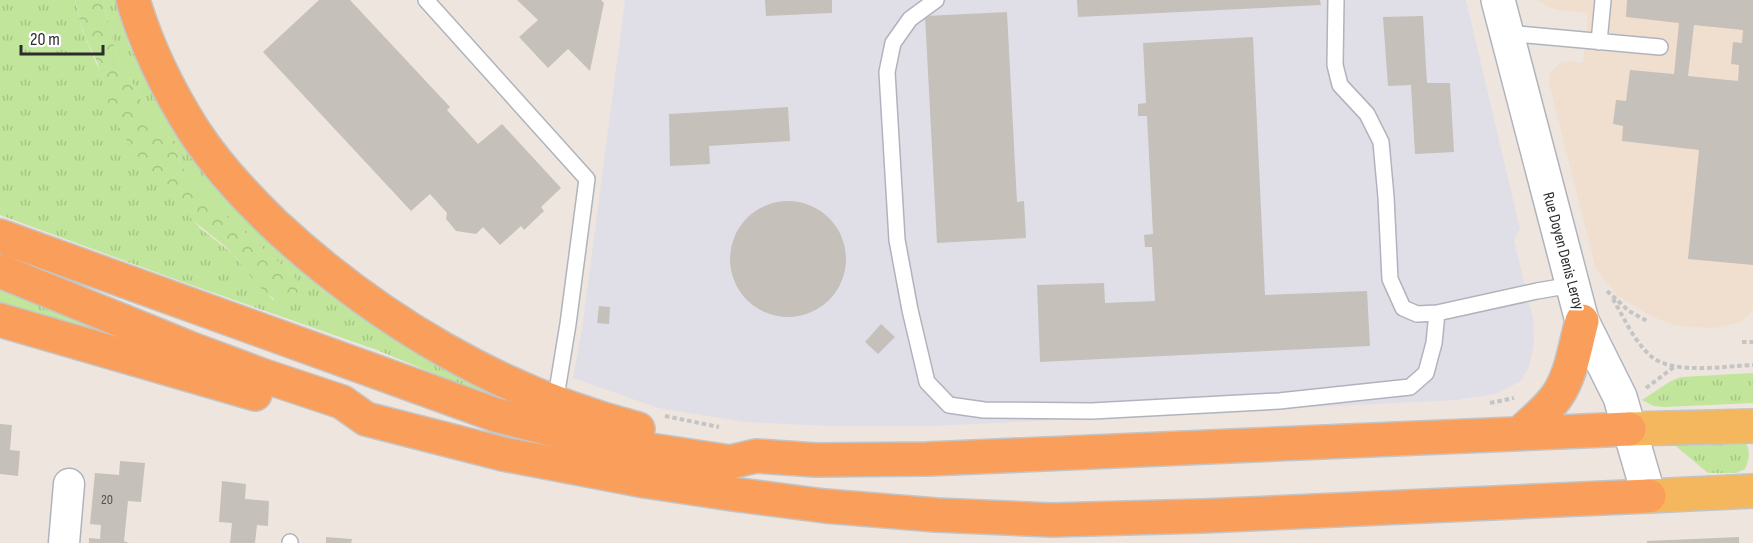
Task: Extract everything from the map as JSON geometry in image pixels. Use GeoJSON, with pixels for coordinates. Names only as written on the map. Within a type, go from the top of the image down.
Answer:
{"type":"FeatureCollection","features":[{"type":"Feature","properties":{"kind":"highway"},"geometry":{"type":"LineString","coordinates":[[134,0],[148,45],[168,88],[195,133],[231,180],[310,258],[398,321],[483,371],[532,395],[548,437]]}},
{"type":"Feature","properties":{"kind":"highway"},"geometry":{"type":"LineString","coordinates":[[0,236],[496,415],[645,481],[825,506],[936,515],[1052,520],[1203,516],[1649,496]]}},
{"type":"Feature","properties":{"kind":"highway"},"geometry":{"type":"LineString","coordinates":[[0,271],[189,348],[342,402],[366,419]]}},
{"type":"Feature","properties":{"kind":"highway"},"geometry":{"type":"LineString","coordinates":[[0,320],[338,417],[548,437],[730,462],[756,456],[816,460],[927,459],[1629,429]]}},
{"type":"Feature","properties":{"kind":"highway"},"geometry":{"type":"LineString","coordinates":[[1520,433],[1556,398],[1569,373],[1582,321]]}},
{"type":"Feature","properties":{"kind":"main road"},"geometry":{"type":"LineString","coordinates":[[1629,429],[1753,426]]}},
{"type":"Feature","properties":{"kind":"main road"},"geometry":{"type":"LineString","coordinates":[[1649,496],[1753,491]]}},
{"type":"Feature","properties":{"kind":"street","name":"Rue Doyen Denis Leroy"},"geometry":{"type":"LineString","coordinates":[[1498,0],[1582,321],[1620,397],[1649,496]]}},
{"type":"Feature","properties":{"kind":"street"},"geometry":{"type":"LineString","coordinates":[[64,543],[69,483]]}},
{"type":"Feature","properties":{"kind":"lane"},"geometry":{"type":"LineString","coordinates":[[426,0],[587,179],[568,324],[548,437]]}},
{"type":"Feature","properties":{"kind":"lane"},"geometry":{"type":"LineString","coordinates":[[936,0],[910,18],[892,43],[887,72],[897,240],[910,310],[927,382],[949,405],[984,410],[1092,411],[1279,401],[1410,387],[1426,373],[1434,343],[1437,313]]}},
{"type":"Feature","properties":{"kind":"lane"},"geometry":{"type":"LineString","coordinates":[[1336,0],[1335,65],[1340,85],[1367,114],[1381,142],[1390,279],[1403,308],[1417,314],[1437,313],[1572,285]]}},
{"type":"Feature","properties":{"kind":"lane"},"geometry":{"type":"LineString","coordinates":[[1599,42],[1603,0]]}},
{"type":"Feature","properties":{"kind":"lane"},"geometry":{"type":"LineString","coordinates":[[1506,33],[1659,47]]}},
{"type":"Feature","properties":{"kind":"path"},"geometry":{"type":"LineString","coordinates":[[1611,296],[1634,336],[1653,357],[1674,368],[1753,365]]}},
{"type":"Feature","properties":{"kind":"path"},"geometry":{"type":"LineString","coordinates":[[1742,342],[1753,342]]}},
{"type":"Feature","properties":{"kind":"shaded area"},"geometry":{"type":"Polygon","coordinates":[[[625,0],[1466,0],[1520,229],[1514,240],[1533,318],[1534,343],[1529,367],[1521,381],[1495,394],[1457,400],[934,426],[827,426],[745,422],[658,408],[573,378],[582,329],[625,0]]]}},
{"type":"Feature","properties":{"kind":"shaded area"},"geometry":{"type":"Polygon","coordinates":[[[1538,0],[1753,0],[1753,310],[1740,323],[1712,328],[1693,327],[1675,325],[1652,317],[1617,295],[1596,269],[1549,83],[1550,74],[1559,63],[1569,61],[1583,63],[1588,13],[1559,10],[1548,7],[1538,0]]]}},
{"type":"Feature","properties":{"kind":"green space"},"geometry":{"type":"Polygon","coordinates":[[[0,0],[75,0],[82,30],[97,65],[158,181],[200,228],[233,254],[273,300],[293,275],[221,212],[184,170],[171,139],[144,106],[132,82],[118,63],[103,0],[118,0],[129,45],[188,146],[518,399],[498,400],[377,350],[0,215],[0,0]]]}},
{"type":"Feature","properties":{"kind":"green space"},"geometry":{"type":"Polygon","coordinates":[[[75,0],[103,0],[118,63],[132,82],[144,106],[171,139],[184,170],[221,212],[293,275],[306,292],[295,300],[285,302],[266,293],[234,255],[185,213],[149,171],[114,118],[98,65],[86,40],[75,0]]]}},
{"type":"Feature","properties":{"kind":"green space"},"geometry":{"type":"Polygon","coordinates":[[[0,287],[161,348],[0,309],[0,287]]]}},
{"type":"Feature","properties":{"kind":"green space"},"geometry":{"type":"Polygon","coordinates":[[[1753,373],[1753,403],[1665,407],[1654,406],[1642,400],[1681,377],[1753,373]]]}},
{"type":"Feature","properties":{"kind":"green space"},"geometry":{"type":"Polygon","coordinates":[[[1742,438],[1747,445],[1749,457],[1745,469],[1736,473],[1708,473],[1671,442],[1742,438]]]}},
{"type":"Feature","properties":{"kind":"building"},"geometry":{"type":"Polygon","coordinates":[[[319,0],[350,0],[450,107],[447,110],[478,144],[502,124],[561,188],[541,207],[544,211],[524,230],[521,226],[500,245],[483,227],[476,234],[456,231],[446,219],[447,213],[430,194],[411,211],[263,52],[319,0]]]}},
{"type":"Feature","properties":{"kind":"building"},"geometry":{"type":"Polygon","coordinates":[[[517,0],[601,0],[604,3],[590,71],[568,49],[548,68],[519,37],[538,20],[517,0]]]}},
{"type":"Feature","properties":{"kind":"building"},"geometry":{"type":"Polygon","coordinates":[[[765,0],[832,0],[832,13],[766,16],[765,0]]]}},
{"type":"Feature","properties":{"kind":"building"},"geometry":{"type":"Polygon","coordinates":[[[1077,0],[1320,0],[1321,5],[1078,17],[1077,0]]]}},
{"type":"Feature","properties":{"kind":"building"},"geometry":{"type":"Polygon","coordinates":[[[1627,0],[1753,0],[1753,265],[1688,259],[1699,150],[1622,141],[1623,126],[1613,124],[1616,100],[1626,101],[1630,70],[1674,74],[1679,23],[1626,17],[1627,0]],[[1694,25],[1688,76],[1738,81],[1739,65],[1731,64],[1733,42],[1742,43],[1743,30],[1694,25]]]}},
{"type":"Feature","properties":{"kind":"building"},"geometry":{"type":"Polygon","coordinates":[[[1007,12],[1017,202],[1024,201],[1026,238],[937,243],[925,16],[1007,12]]]}},
{"type":"Feature","properties":{"kind":"building"},"geometry":{"type":"Polygon","coordinates":[[[1423,16],[1427,83],[1450,83],[1454,152],[1415,154],[1411,85],[1388,86],[1383,17],[1423,16]]]}},
{"type":"Feature","properties":{"kind":"building"},"geometry":{"type":"Polygon","coordinates":[[[1253,37],[1265,295],[1367,291],[1370,346],[1040,362],[1037,285],[1104,283],[1105,303],[1155,301],[1152,247],[1145,247],[1144,235],[1153,234],[1147,116],[1138,116],[1138,104],[1146,103],[1143,43],[1253,37]]]}},
{"type":"Feature","properties":{"kind":"building"},"geometry":{"type":"Polygon","coordinates":[[[788,107],[790,141],[709,146],[710,164],[670,166],[669,114],[788,107]]]}},
{"type":"Feature","properties":{"kind":"building"},"geometry":{"type":"Polygon","coordinates":[[[788,201],[810,205],[829,218],[842,237],[846,259],[842,281],[829,300],[810,313],[788,317],[766,313],[747,300],[734,281],[730,259],[734,237],[747,218],[766,205],[788,201]]]}},
{"type":"Feature","properties":{"kind":"building"},"geometry":{"type":"Polygon","coordinates":[[[599,306],[610,307],[609,324],[597,323],[599,306]]]}},
{"type":"Feature","properties":{"kind":"building"},"geometry":{"type":"Polygon","coordinates":[[[881,324],[895,337],[878,354],[865,342],[881,324]]]}},
{"type":"Feature","properties":{"kind":"building"},"geometry":{"type":"Polygon","coordinates":[[[0,424],[12,425],[10,450],[20,451],[18,476],[0,474],[0,424]]]}},
{"type":"Feature","properties":{"kind":"building"},"geometry":{"type":"Polygon","coordinates":[[[120,461],[145,463],[141,502],[128,501],[124,541],[129,543],[89,543],[89,538],[100,539],[101,525],[90,524],[95,473],[119,475],[120,461]]]}},
{"type":"Feature","properties":{"kind":"building"},"geometry":{"type":"Polygon","coordinates":[[[222,481],[246,484],[245,499],[269,501],[268,526],[257,525],[255,543],[230,543],[232,523],[219,522],[222,481]]]}},
{"type":"Feature","properties":{"kind":"building"},"geometry":{"type":"Polygon","coordinates":[[[326,537],[352,539],[351,543],[326,543],[326,537]]]}},
{"type":"Feature","properties":{"kind":"building"},"geometry":{"type":"Polygon","coordinates":[[[1739,537],[1739,543],[1647,543],[1647,541],[1739,537]]]}}]}
